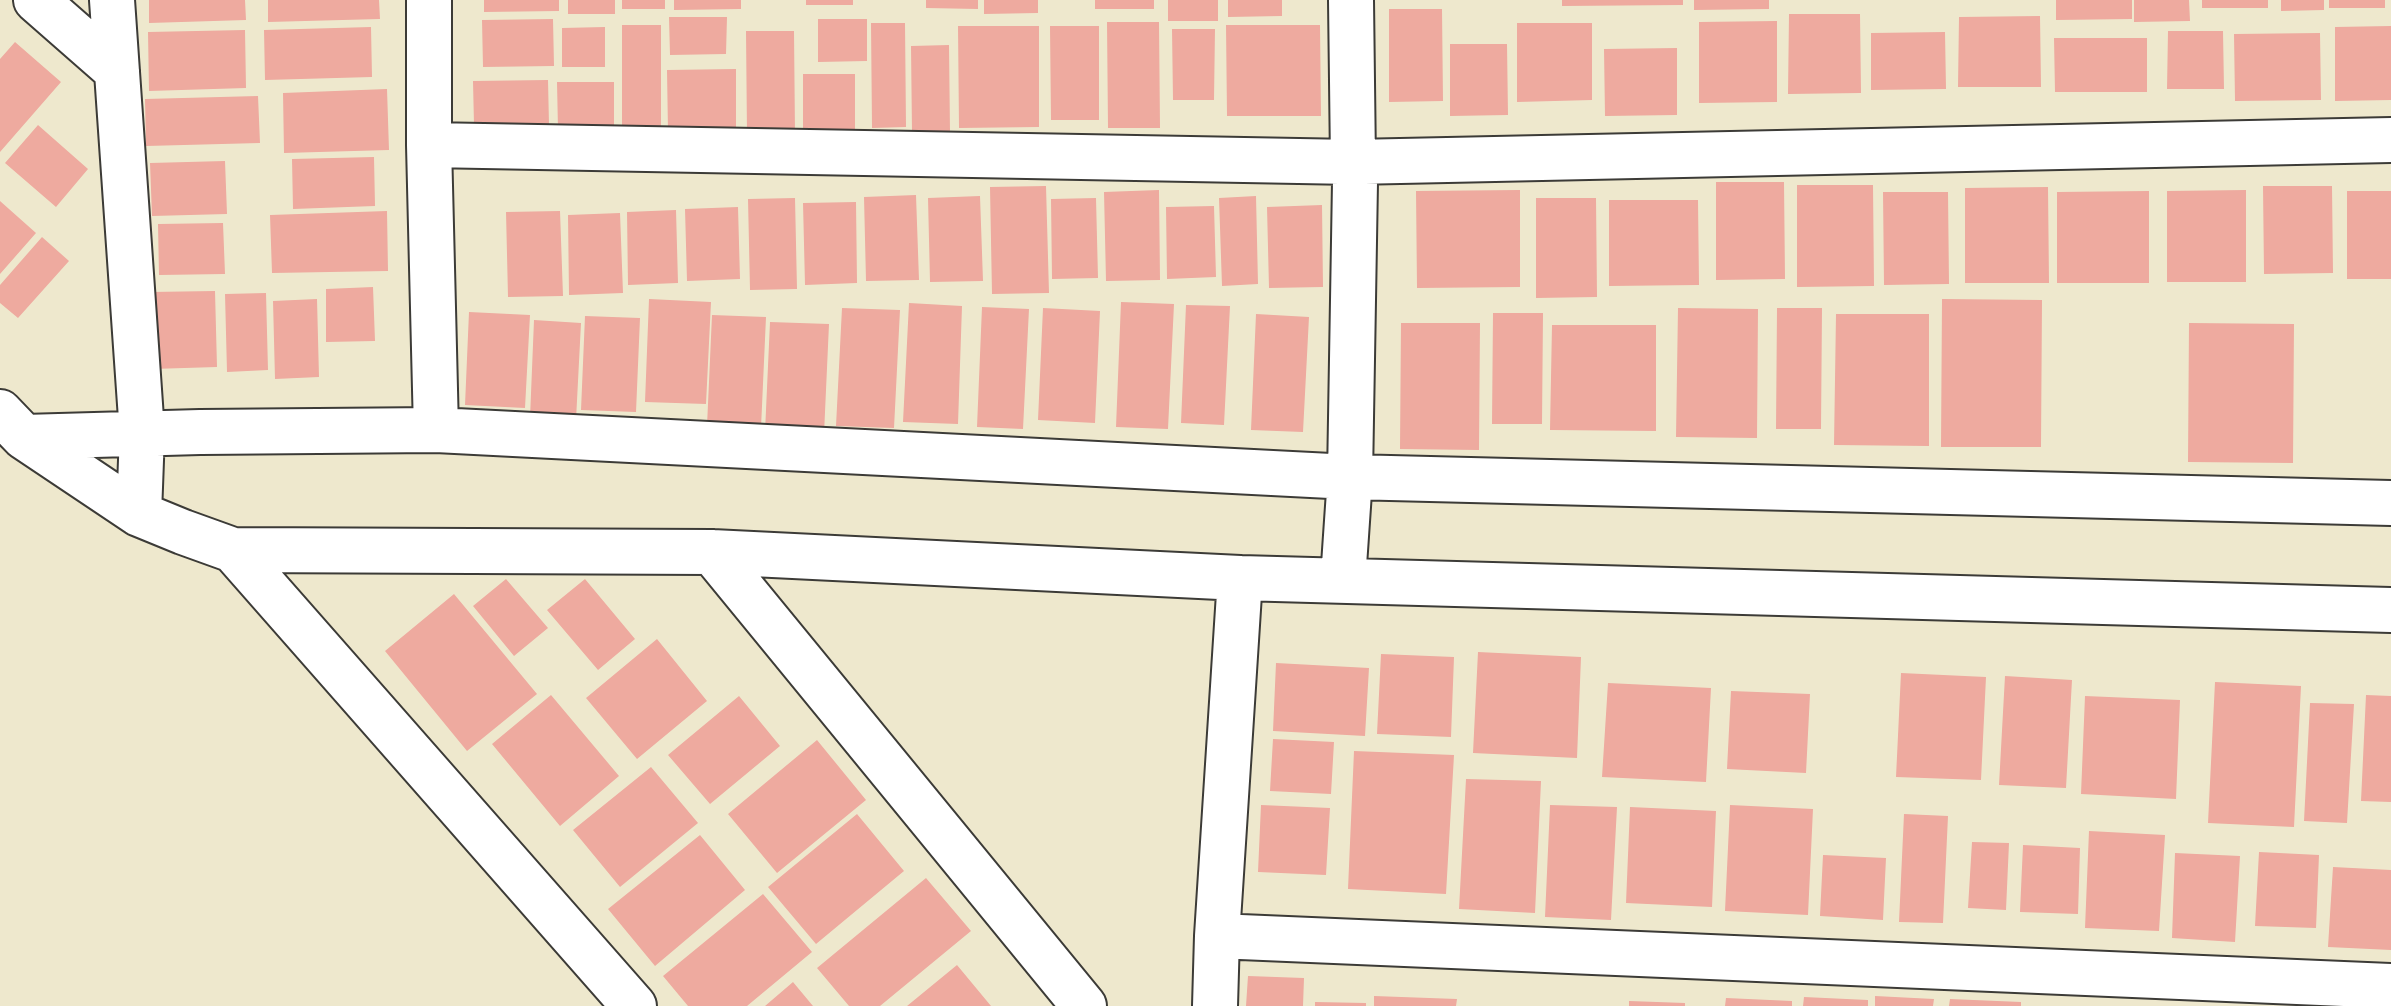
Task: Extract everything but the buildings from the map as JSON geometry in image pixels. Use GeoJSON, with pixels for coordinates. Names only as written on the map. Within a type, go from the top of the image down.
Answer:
{"type":"FeatureCollection","features":[{"type":"Feature","properties":{"kind":"street"},"geometry":{"type":"LineString","coordinates":[[36,0],[117,71]]}},
{"type":"Feature","properties":{"kind":"street"},"geometry":{"type":"LineString","coordinates":[[112,0],[142,433],[139,514]]}},
{"type":"Feature","properties":{"kind":"street"},"geometry":{"type":"LineString","coordinates":[[429,0],[436,430]]}},
{"type":"Feature","properties":{"kind":"street"},"geometry":{"type":"LineString","coordinates":[[1343,580],[1350,477],[1355,182],[1351,0]]}},
{"type":"Feature","properties":{"kind":"street"},"geometry":{"type":"LineString","coordinates":[[429,145],[1353,162],[2391,140]]}},
{"type":"Feature","properties":{"kind":"street"},"geometry":{"type":"LineString","coordinates":[[12,424],[142,433],[436,430],[1350,477],[2391,503]]}},
{"type":"Feature","properties":{"kind":"street"},"geometry":{"type":"LineString","coordinates":[[12,424],[139,514],[233,550],[712,552],[1240,578],[2391,610]]}},
{"type":"Feature","properties":{"kind":"street"},"geometry":{"type":"LineString","coordinates":[[233,550],[634,1006]]}},
{"type":"Feature","properties":{"kind":"street"},"geometry":{"type":"LineString","coordinates":[[712,552],[1084,1006]]}},
{"type":"Feature","properties":{"kind":"street"},"geometry":{"type":"LineString","coordinates":[[1215,1006],[1240,578]]}},
{"type":"Feature","properties":{"kind":"street"},"geometry":{"type":"LineString","coordinates":[[1217,936],[2391,986]]}}]}
